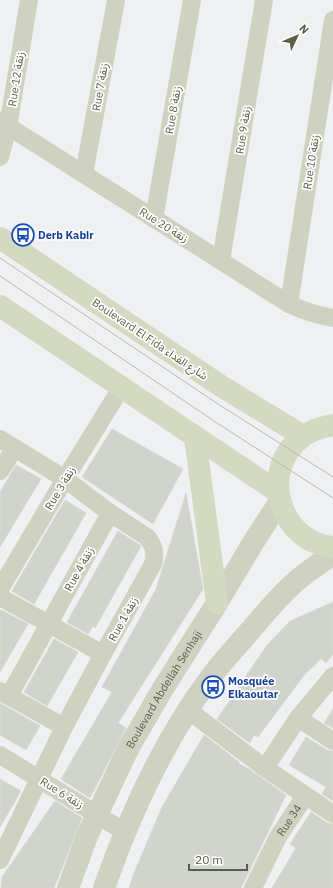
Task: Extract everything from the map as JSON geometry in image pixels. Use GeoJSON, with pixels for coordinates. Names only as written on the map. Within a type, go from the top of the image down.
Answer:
{"type":"FeatureCollection","features":[{"type":"Feature","properties":{"kind":"main road","name":"Boulevard El Fida شارع الفداء"},"geometry":{"type":"LineString","coordinates":[[0,238],[221,386],[303,436]]}},
{"type":"Feature","properties":{"kind":"main road"},"geometry":{"type":"LineString","coordinates":[[0,306],[195,437],[279,496]]}},
{"type":"Feature","properties":{"kind":"main road"},"geometry":{"type":"LineString","coordinates":[[333,425],[318,428],[303,436],[289,450],[278,478],[279,496],[286,516],[296,530],[310,540],[325,546],[333,546]]}},
{"type":"Feature","properties":{"kind":"main road"},"geometry":{"type":"LineString","coordinates":[[195,437],[217,603]]}},
{"type":"Feature","properties":{"kind":"street","name":"Rue 12 زنقة"},"geometry":{"type":"LineString","coordinates":[[0,157],[4,124],[29,0]]}},
{"type":"Feature","properties":{"kind":"street","name":"Rue 7 زنقة"},"geometry":{"type":"LineString","coordinates":[[84,174],[116,0]]}},
{"type":"Feature","properties":{"kind":"street","name":"Rue 8 زنقة"},"geometry":{"type":"LineString","coordinates":[[154,219],[192,0]]}},
{"type":"Feature","properties":{"kind":"street","name":"Rue 9 زنقة"},"geometry":{"type":"LineString","coordinates":[[221,260],[264,0]]}},
{"type":"Feature","properties":{"kind":"street","name":"Rue 10 زنقة"},"geometry":{"type":"LineString","coordinates":[[289,304],[333,20]]}},
{"type":"Feature","properties":{"kind":"street","name":"Rue 20 زنقة"},"geometry":{"type":"LineString","coordinates":[[4,124],[289,304],[305,311],[333,318]]}},
{"type":"Feature","properties":{"kind":"street","name":"Rue 3 زنقة"},"geometry":{"type":"LineString","coordinates":[[0,589],[121,388]]}},
{"type":"Feature","properties":{"kind":"street","name":"Rue 1 زنقة"},"geometry":{"type":"LineString","coordinates":[[0,860],[6,828],[38,778],[103,654],[153,564],[155,552],[151,541],[147,537],[110,513],[65,479],[7,443]]}},
{"type":"Feature","properties":{"kind":"street"},"geometry":{"type":"LineString","coordinates":[[0,471],[7,443]]}},
{"type":"Feature","properties":{"kind":"street","name":"Boulevard Abdellah Senhaji"},"geometry":{"type":"LineString","coordinates":[[68,888],[96,815],[128,748],[256,538],[279,496]]}},
{"type":"Feature","properties":{"kind":"street","name":"Rue 4 زنقة"},"geometry":{"type":"LineString","coordinates":[[4,693],[49,624],[110,513]]}},
{"type":"Feature","properties":{"kind":"street"},"geometry":{"type":"LineString","coordinates":[[104,888],[125,832],[163,752],[188,710],[210,678],[276,601],[293,583],[333,554]]}},
{"type":"Feature","properties":{"kind":"street"},"geometry":{"type":"LineString","coordinates":[[0,597],[103,654]]}},
{"type":"Feature","properties":{"kind":"street"},"geometry":{"type":"LineString","coordinates":[[265,768],[298,718],[333,676]]}},
{"type":"Feature","properties":{"kind":"street"},"geometry":{"type":"LineString","coordinates":[[4,693],[64,727]]}},
{"type":"Feature","properties":{"kind":"street"},"geometry":{"type":"LineString","coordinates":[[188,710],[265,768],[333,814]]}},
{"type":"Feature","properties":{"kind":"street"},"geometry":{"type":"LineString","coordinates":[[298,718],[333,741]]}},
{"type":"Feature","properties":{"kind":"street","name":"Rue 6 زنقة"},"geometry":{"type":"LineString","coordinates":[[0,755],[125,832]]}},
{"type":"Feature","properties":{"kind":"street","name":"Rue 34"},"geometry":{"type":"LineString","coordinates":[[253,888],[278,837],[305,796]]}},
{"type":"Feature","properties":{"kind":"building"},"geometry":{"type":"Polygon","coordinates":[[[112,429],[183,469],[153,524],[82,477],[112,429]]]}},
{"type":"Feature","properties":{"kind":"building"},"geometry":{"type":"Polygon","coordinates":[[[16,465],[41,479],[0,547],[0,492],[16,465]]]}},
{"type":"Feature","properties":{"kind":"building"},"geometry":{"type":"Polygon","coordinates":[[[186,493],[203,589],[118,723],[126,728],[90,798],[61,779],[112,692],[102,687],[156,589],[186,493]]]}},
{"type":"Feature","properties":{"kind":"building"},"geometry":{"type":"Polygon","coordinates":[[[65,500],[86,513],[34,604],[12,591],[65,500]]]}},
{"type":"Feature","properties":{"kind":"building"},"geometry":{"type":"Polygon","coordinates":[[[118,531],[141,546],[95,628],[93,626],[88,634],[67,622],[118,531]]]}},
{"type":"Feature","properties":{"kind":"building"},"geometry":{"type":"Polygon","coordinates":[[[333,602],[333,654],[326,663],[321,659],[305,674],[258,737],[254,735],[250,743],[217,719],[267,645],[290,621],[333,602]]]}},
{"type":"Feature","properties":{"kind":"building"},"geometry":{"type":"Polygon","coordinates":[[[1,610],[28,624],[0,672],[0,611],[1,610]]]}},
{"type":"Feature","properties":{"kind":"building"},"geometry":{"type":"Polygon","coordinates":[[[54,639],[78,652],[47,706],[24,692],[54,639]]]}},
{"type":"Feature","properties":{"kind":"building"},"geometry":{"type":"Polygon","coordinates":[[[0,703],[40,726],[26,750],[0,735],[0,703]]]}},
{"type":"Feature","properties":{"kind":"building"},"geometry":{"type":"Polygon","coordinates":[[[333,709],[333,728],[324,723],[333,709]]]}},
{"type":"Feature","properties":{"kind":"building"},"geometry":{"type":"Polygon","coordinates":[[[204,735],[239,762],[239,764],[249,769],[286,795],[241,888],[129,888],[162,807],[204,735]]]}},
{"type":"Feature","properties":{"kind":"building"},"geometry":{"type":"Polygon","coordinates":[[[306,737],[327,750],[333,751],[333,801],[322,794],[326,787],[289,765],[306,737]]]}},
{"type":"Feature","properties":{"kind":"building"},"geometry":{"type":"Polygon","coordinates":[[[0,779],[21,791],[0,827],[0,779]]]}},
{"type":"Feature","properties":{"kind":"building"},"geometry":{"type":"Polygon","coordinates":[[[55,801],[82,818],[54,888],[1,888],[2,877],[55,801]]]}},
{"type":"Feature","properties":{"kind":"building"},"geometry":{"type":"Polygon","coordinates":[[[311,812],[327,823],[333,824],[333,888],[272,888],[296,848],[290,844],[311,812]]]}},
{"type":"Feature","properties":{"kind":"tram line"},"geometry":{"type":"LineString","coordinates":[[0,258],[218,404],[333,477]]}},
{"type":"Feature","properties":{"kind":"tram line"},"geometry":{"type":"LineString","coordinates":[[0,276],[214,421],[333,498]]}},
{"type":"Feature","properties":{"kind":"place","name":"Derb Kabir"},"geometry":{"type":"Point","coordinates":[23,235]}},
{"type":"Feature","properties":{"kind":"place","name":"Mosquée Elkaoutar"},"geometry":{"type":"Point","coordinates":[213,687]}}]}
